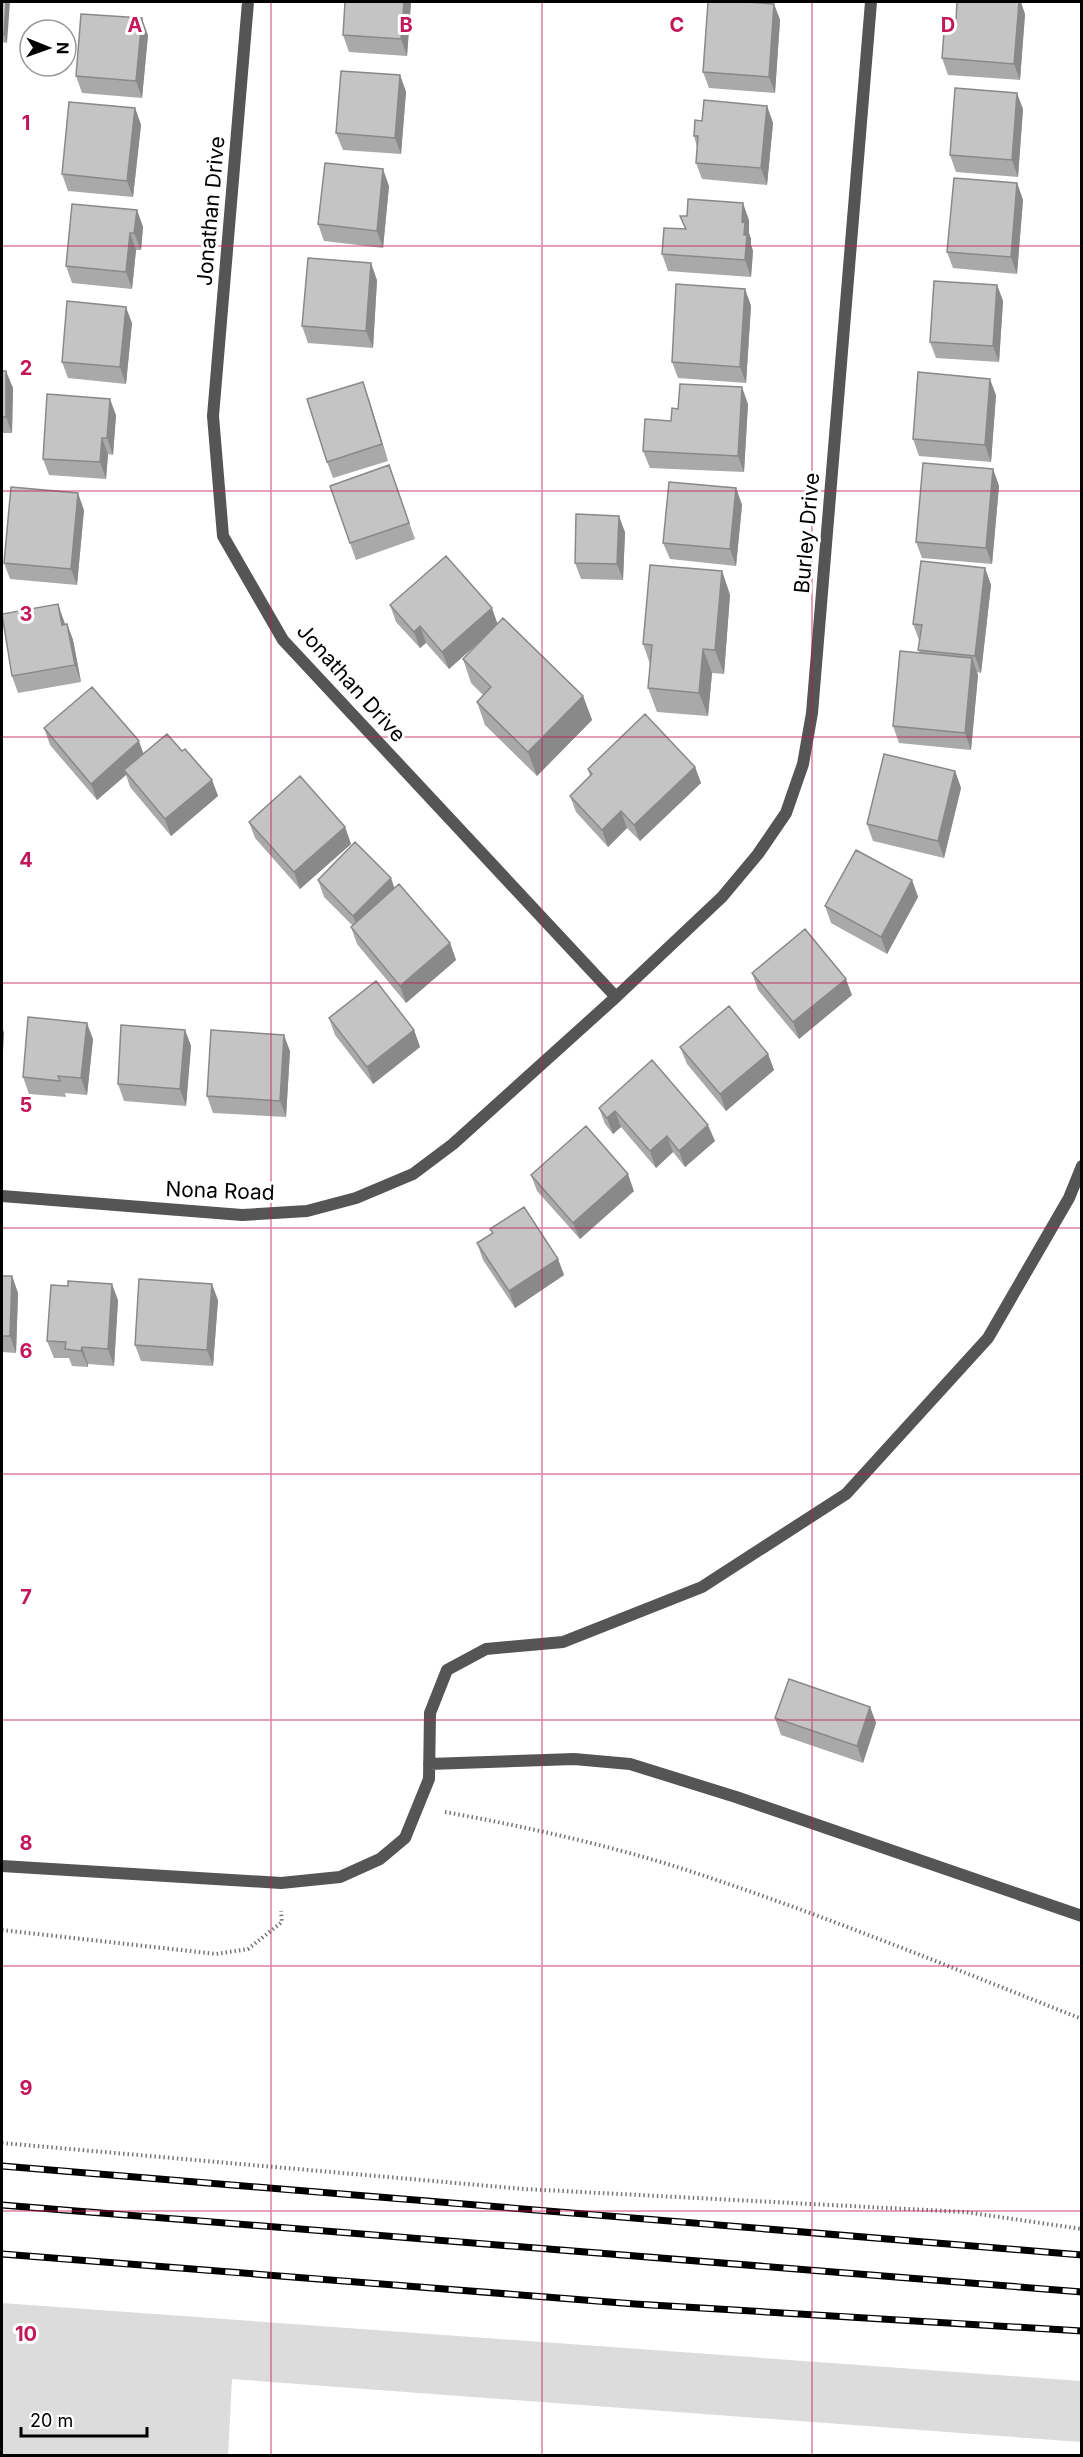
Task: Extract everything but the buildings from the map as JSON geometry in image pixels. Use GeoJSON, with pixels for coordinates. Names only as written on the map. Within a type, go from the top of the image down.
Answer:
{"type":"FeatureCollection","features":[{"type":"Feature","properties":{"kind":"street","name":"Jonathan Drive"},"geometry":{"type":"LineString","coordinates":[[248,2],[213,416],[224,536],[283,640],[616,997]]}},
{"type":"Feature","properties":{"kind":"street","name":"Burley Drive"},"geometry":{"type":"LineString","coordinates":[[616,997],[722,897],[758,854],[786,813],[803,764],[812,713],[871,2]]}},
{"type":"Feature","properties":{"kind":"street","name":"Nona Road"},"geometry":{"type":"LineString","coordinates":[[2,1196],[242,1215],[307,1211],[356,1198],[413,1174],[453,1144],[616,997]]}},
{"type":"Feature","properties":{"kind":"street"},"geometry":{"type":"LineString","coordinates":[[2,1866],[281,1883],[340,1877],[380,1859],[405,1838],[429,1779],[430,1713],[447,1670],[486,1649],[563,1642],[702,1587],[846,1494],[988,1338],[1069,1198],[1082,1167]]}},
{"type":"Feature","properties":{"kind":"street"},"geometry":{"type":"LineString","coordinates":[[429,1764],[574,1759],[630,1764],[736,1797],[1082,1916]]}},
{"type":"Feature","properties":{"kind":"path"},"geometry":{"type":"LineString","coordinates":[[418,1807],[533,1828],[673,1866],[833,1922],[1082,2019]]}},
{"type":"Feature","properties":{"kind":"path"},"geometry":{"type":"LineString","coordinates":[[2,1930],[216,1954],[248,1949],[282,1922],[281,1883]]}},
{"type":"Feature","properties":{"kind":"path"},"geometry":{"type":"LineString","coordinates":[[2,2143],[524,2189],[965,2212],[1082,2229]]}},
{"type":"Feature","properties":{"kind":"shaded area"},"geometry":{"type":"Polygon","coordinates":[[[2,2303],[1081,2381],[1081,2442],[232,2379],[228,2455],[2,2455],[2,2303]]]}},
{"type":"Feature","properties":{"kind":"railway"},"geometry":{"type":"LineString","coordinates":[[2,2166],[1082,2255]]}},
{"type":"Feature","properties":{"kind":"railway"},"geometry":{"type":"LineString","coordinates":[[2,2205],[1082,2292]]}},
{"type":"Feature","properties":{"kind":"railway"},"geometry":{"type":"LineString","coordinates":[[2,2254],[635,2304],[1082,2331]]}}]}
